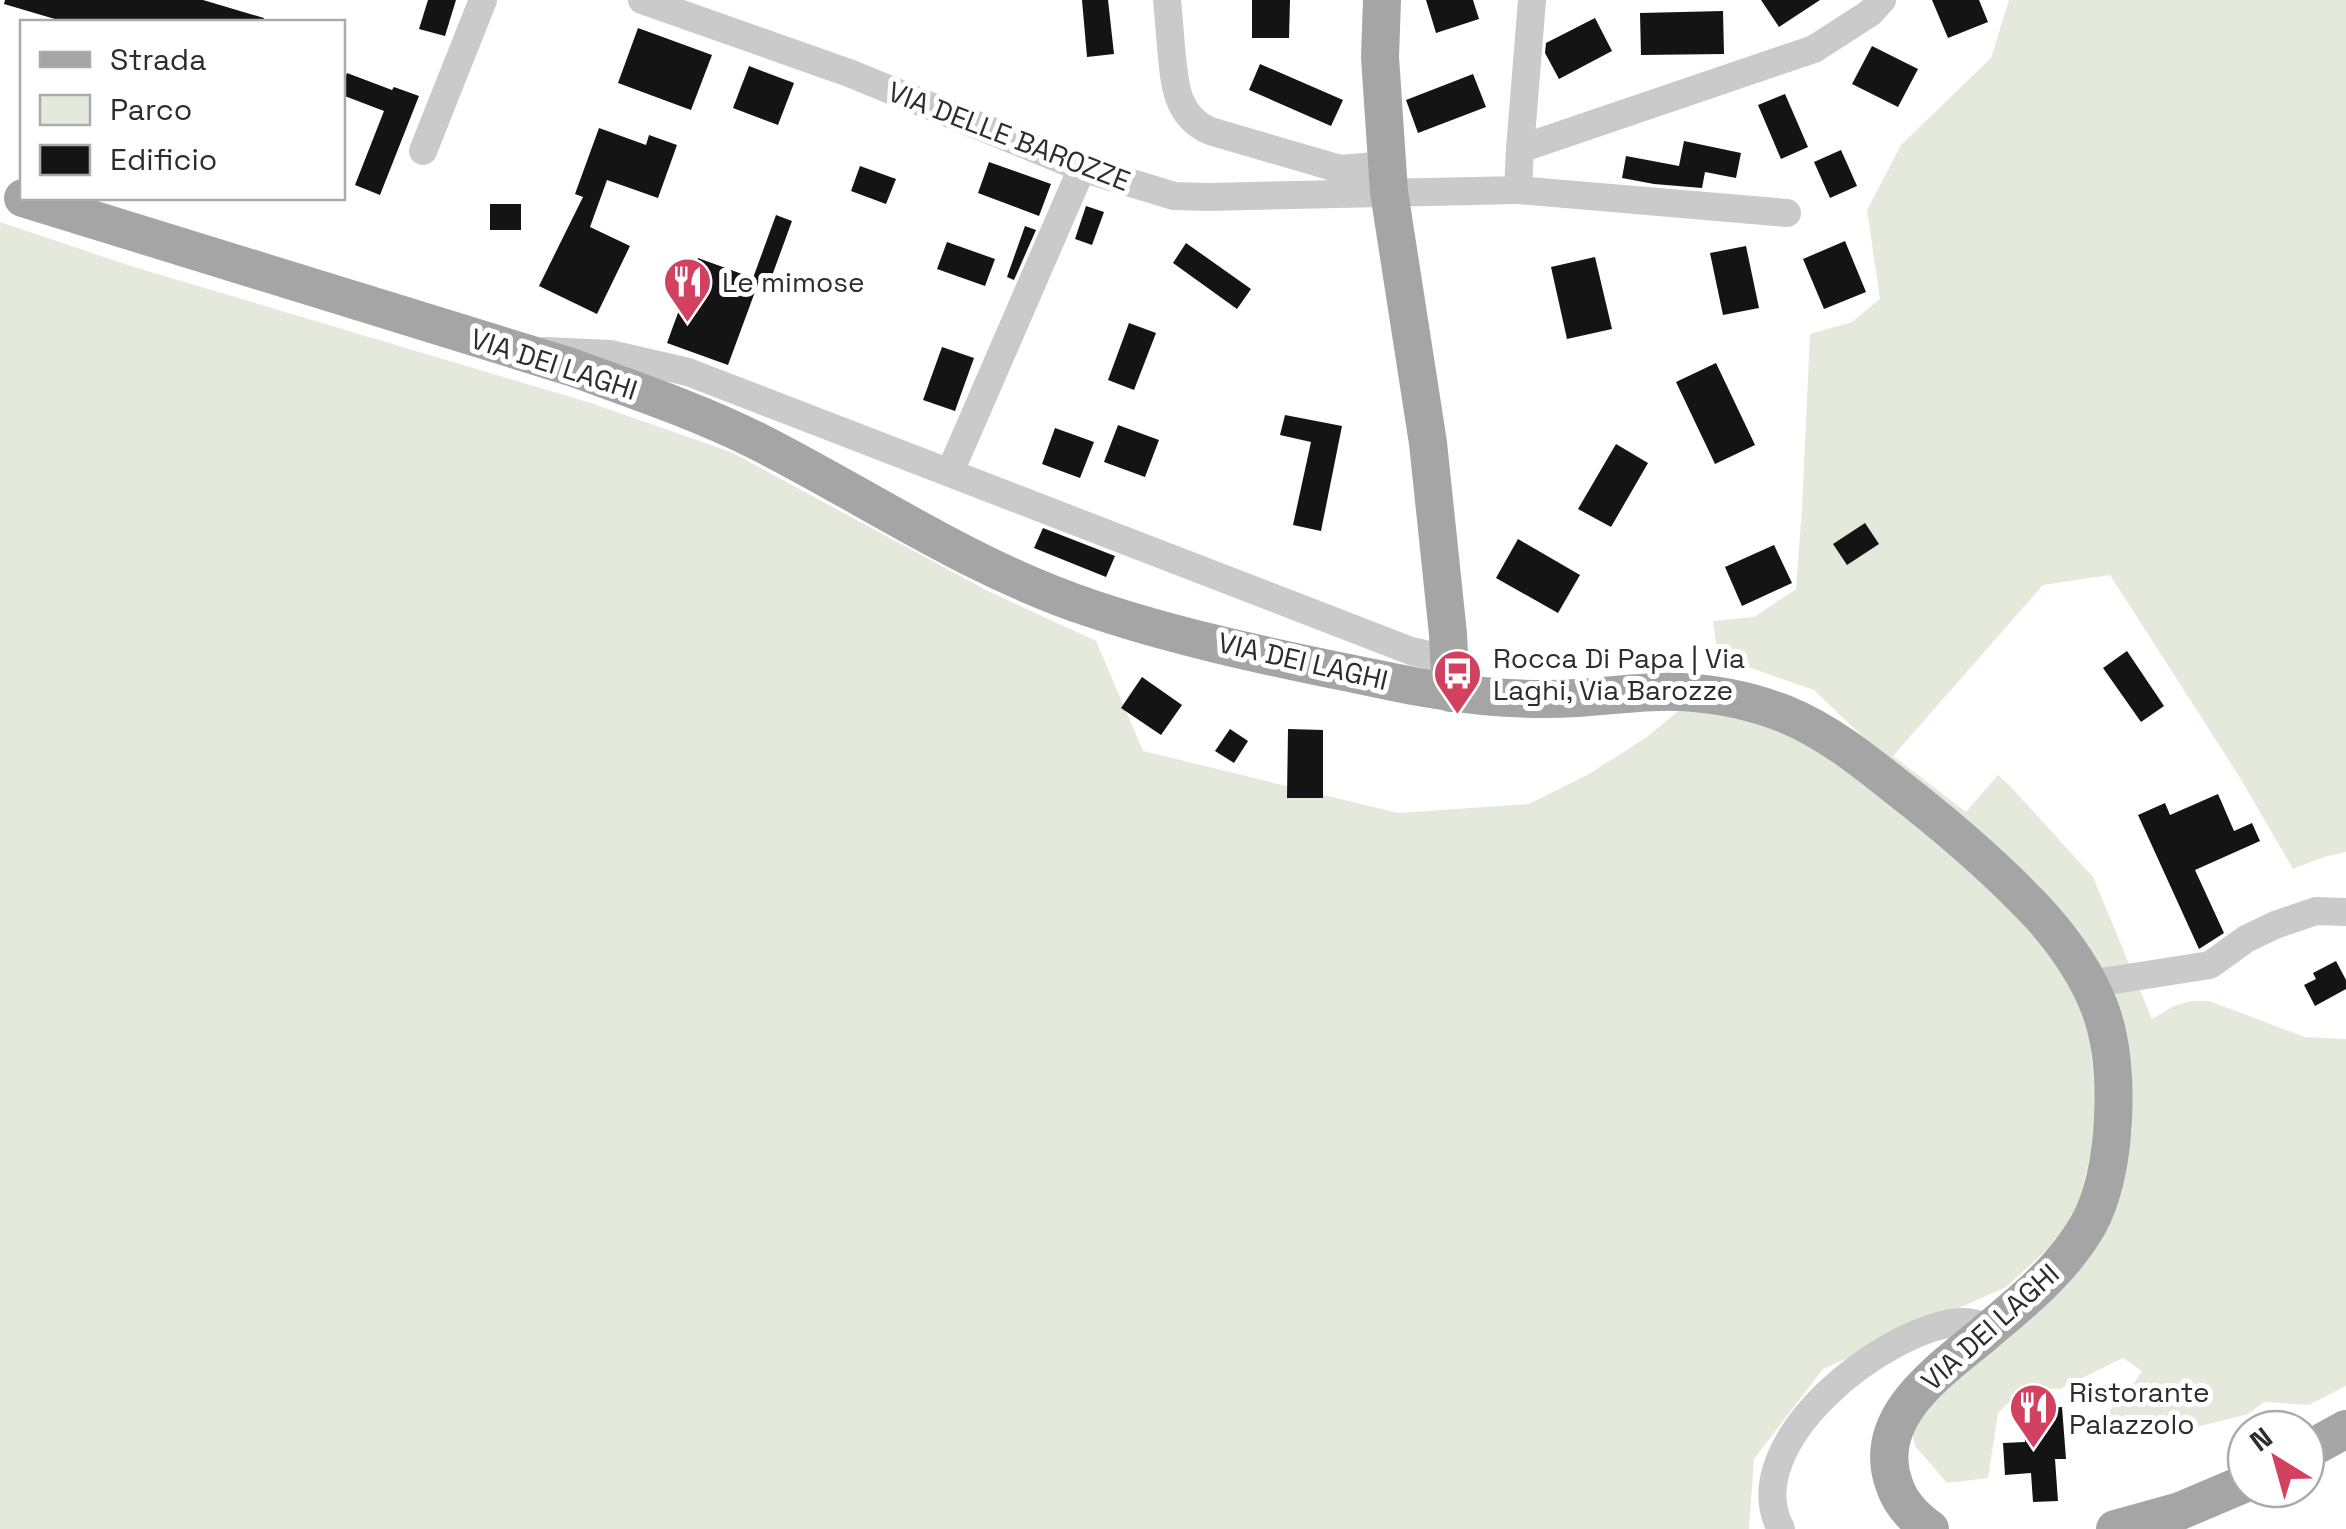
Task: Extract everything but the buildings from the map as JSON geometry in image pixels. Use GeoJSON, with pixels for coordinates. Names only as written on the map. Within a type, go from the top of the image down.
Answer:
{"type":"FeatureCollection","features":[{"type":"Feature","properties":{"kind":"main road"},"geometry":{"type":"LineString","coordinates":[[1382,0],[1380,57],[1388,178],[1428,443],[1451,676]]}},
{"type":"Feature","properties":{"kind":"main road","name":"VIA DEI LAGHI"},"geometry":{"type":"LineString","coordinates":[[29,200],[518,351],[706,418],[768,447],[980,562],[1090,608],[1284,659],[1451,676],[1545,699],[1656,692],[1701,694],[1751,703],[1795,718],[1830,737],[1966,844],[2048,924],[2089,984],[2106,1026],[2112,1065],[2108,1161],[2101,1194],[2086,1228],[2061,1263],[1918,1392],[1898,1420],[1888,1459],[1895,1487],[1910,1512],[1930,1529]]}},
{"type":"Feature","properties":{"kind":"main road"},"geometry":{"type":"LineString","coordinates":[[2114,1529],[2192,1507],[2226,1492]]}},
{"type":"Feature","properties":{"kind":"street"},"geometry":{"type":"LineString","coordinates":[[424,151],[483,0]]}},
{"type":"Feature","properties":{"kind":"street","name":"VIA DELLE BAROZZE"},"geometry":{"type":"LineString","coordinates":[[642,0],[849,73],[1082,168],[1174,196],[1388,178]]}},
{"type":"Feature","properties":{"kind":"street"},"geometry":{"type":"LineString","coordinates":[[1167,0],[1176,91],[1186,114],[1198,126],[1340,169],[1388,178],[1786,213]]}},
{"type":"Feature","properties":{"kind":"street"},"geometry":{"type":"LineString","coordinates":[[1518,190],[1532,0]]}},
{"type":"Feature","properties":{"kind":"street"},"geometry":{"type":"LineString","coordinates":[[1520,149],[1814,49],[1870,13],[1882,0]]}},
{"type":"Feature","properties":{"kind":"street"},"geometry":{"type":"LineString","coordinates":[[950,472],[1082,168]]}},
{"type":"Feature","properties":{"kind":"street"},"geometry":{"type":"LineString","coordinates":[[518,351],[597,352],[657,363],[733,388],[1411,651],[1451,676]]}},
{"type":"Feature","properties":{"kind":"street"},"geometry":{"type":"LineString","coordinates":[[2089,984],[2210,965],[2246,939],[2276,925],[2316,911],[2346,912]]}},
{"type":"Feature","properties":{"kind":"street"},"geometry":{"type":"LineString","coordinates":[[1781,1529],[1772,1506],[1775,1474],[1800,1423],[1828,1391],[1871,1358],[1920,1333],[1963,1322],[1991,1328]]}},
{"type":"Feature","properties":{"kind":"green space"},"geometry":{"type":"Polygon","coordinates":[[[2009,0],[2346,0],[2346,852],[2293,869],[2239,776],[2110,575],[2043,585],[1893,756],[1966,812],[1998,775],[2010,786],[2093,877],[2152,1019],[2174,1006],[2209,1001],[2305,1037],[2346,1039],[2346,1386],[2309,1405],[2264,1402],[2255,1409],[2226,1409],[2226,1420],[2165,1435],[2108,1437],[2095,1429],[2142,1371],[2123,1358],[2060,1389],[2025,1387],[1998,1413],[1988,1478],[1947,1483],[1915,1446],[1911,1429],[1928,1398],[2110,1204],[2132,1132],[2115,995],[2076,928],[2010,865],[1907,779],[1814,690],[1751,668],[1716,643],[1713,621],[1754,617],[1796,589],[1810,334],[1852,322],[1880,299],[1867,210],[1901,145],[1991,58],[2009,0]]]}},
{"type":"Feature","properties":{"kind":"green space"},"geometry":{"type":"Polygon","coordinates":[[[0,222],[131,266],[591,403],[731,452],[986,590],[1096,641],[1143,751],[1398,813],[1529,804],[1589,774],[1647,737],[1688,703],[1767,717],[1829,750],[1966,865],[2035,933],[2064,972],[2088,1022],[2098,1124],[2073,1226],[2006,1287],[1823,1369],[1754,1459],[1749,1529],[0,1529],[0,222]]]}},
{"type":"Feature","properties":{"kind":"place","name":"Le mimose"},"geometry":{"type":"Point","coordinates":[687,324]}},
{"type":"Feature","properties":{"kind":"place","name":"Rocca Di Papa | Via Laghi, Via Barozze"},"geometry":{"type":"Point","coordinates":[1458,716]}},
{"type":"Feature","properties":{"kind":"place","name":"Ristorante Palazzolo"},"geometry":{"type":"Point","coordinates":[2034,1450]}}]}
